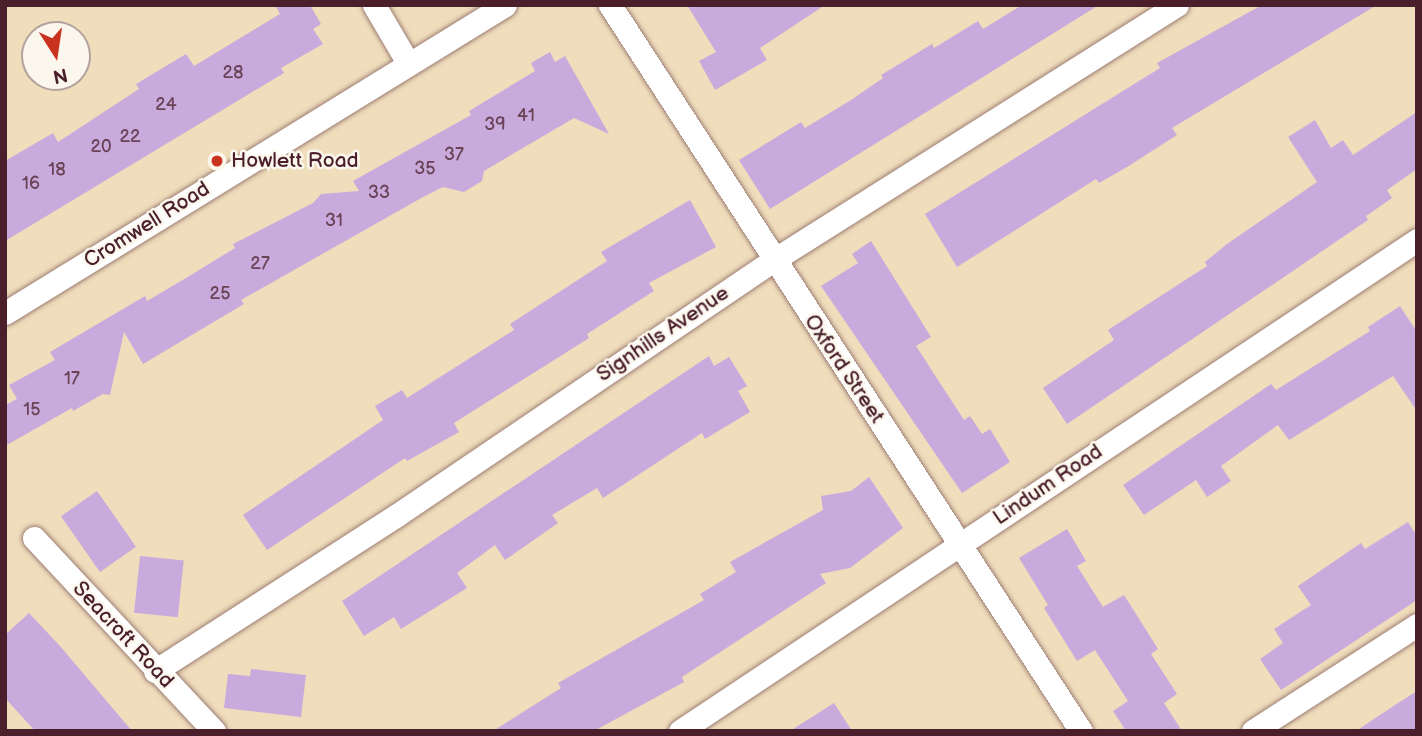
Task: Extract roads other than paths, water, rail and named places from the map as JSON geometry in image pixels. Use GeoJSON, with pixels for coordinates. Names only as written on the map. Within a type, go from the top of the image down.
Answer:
{"type":"FeatureCollection","features":[{"type":"Feature","properties":{"kind":"street"},"geometry":{"type":"LineString","coordinates":[[374,5],[408,63]]}},
{"type":"Feature","properties":{"kind":"street","name":"Cromwell Road"},"geometry":{"type":"LineString","coordinates":[[5,313],[505,5]]}},
{"type":"Feature","properties":{"kind":"street","name":"Oxford Street"},"geometry":{"type":"LineString","coordinates":[[610,5],[772,261],[961,543],[1081,731]]}},
{"type":"Feature","properties":{"kind":"street","name":"Signhills Avenue"},"geometry":{"type":"LineString","coordinates":[[155,671],[397,515],[772,261],[1177,5]]}},
{"type":"Feature","properties":{"kind":"street","name":"Lindum Road"},"geometry":{"type":"LineString","coordinates":[[680,731],[1417,240]]}},
{"type":"Feature","properties":{"kind":"street","name":"Seacroft Road"},"geometry":{"type":"LineString","coordinates":[[34,538],[155,671],[215,731]]}},
{"type":"Feature","properties":{"kind":"street"},"geometry":{"type":"LineString","coordinates":[[1254,731],[1417,625]]}},
{"type":"Feature","properties":{"kind":"place","name":"Howlett Road"},"geometry":{"type":"Point","coordinates":[217,161]}}]}
